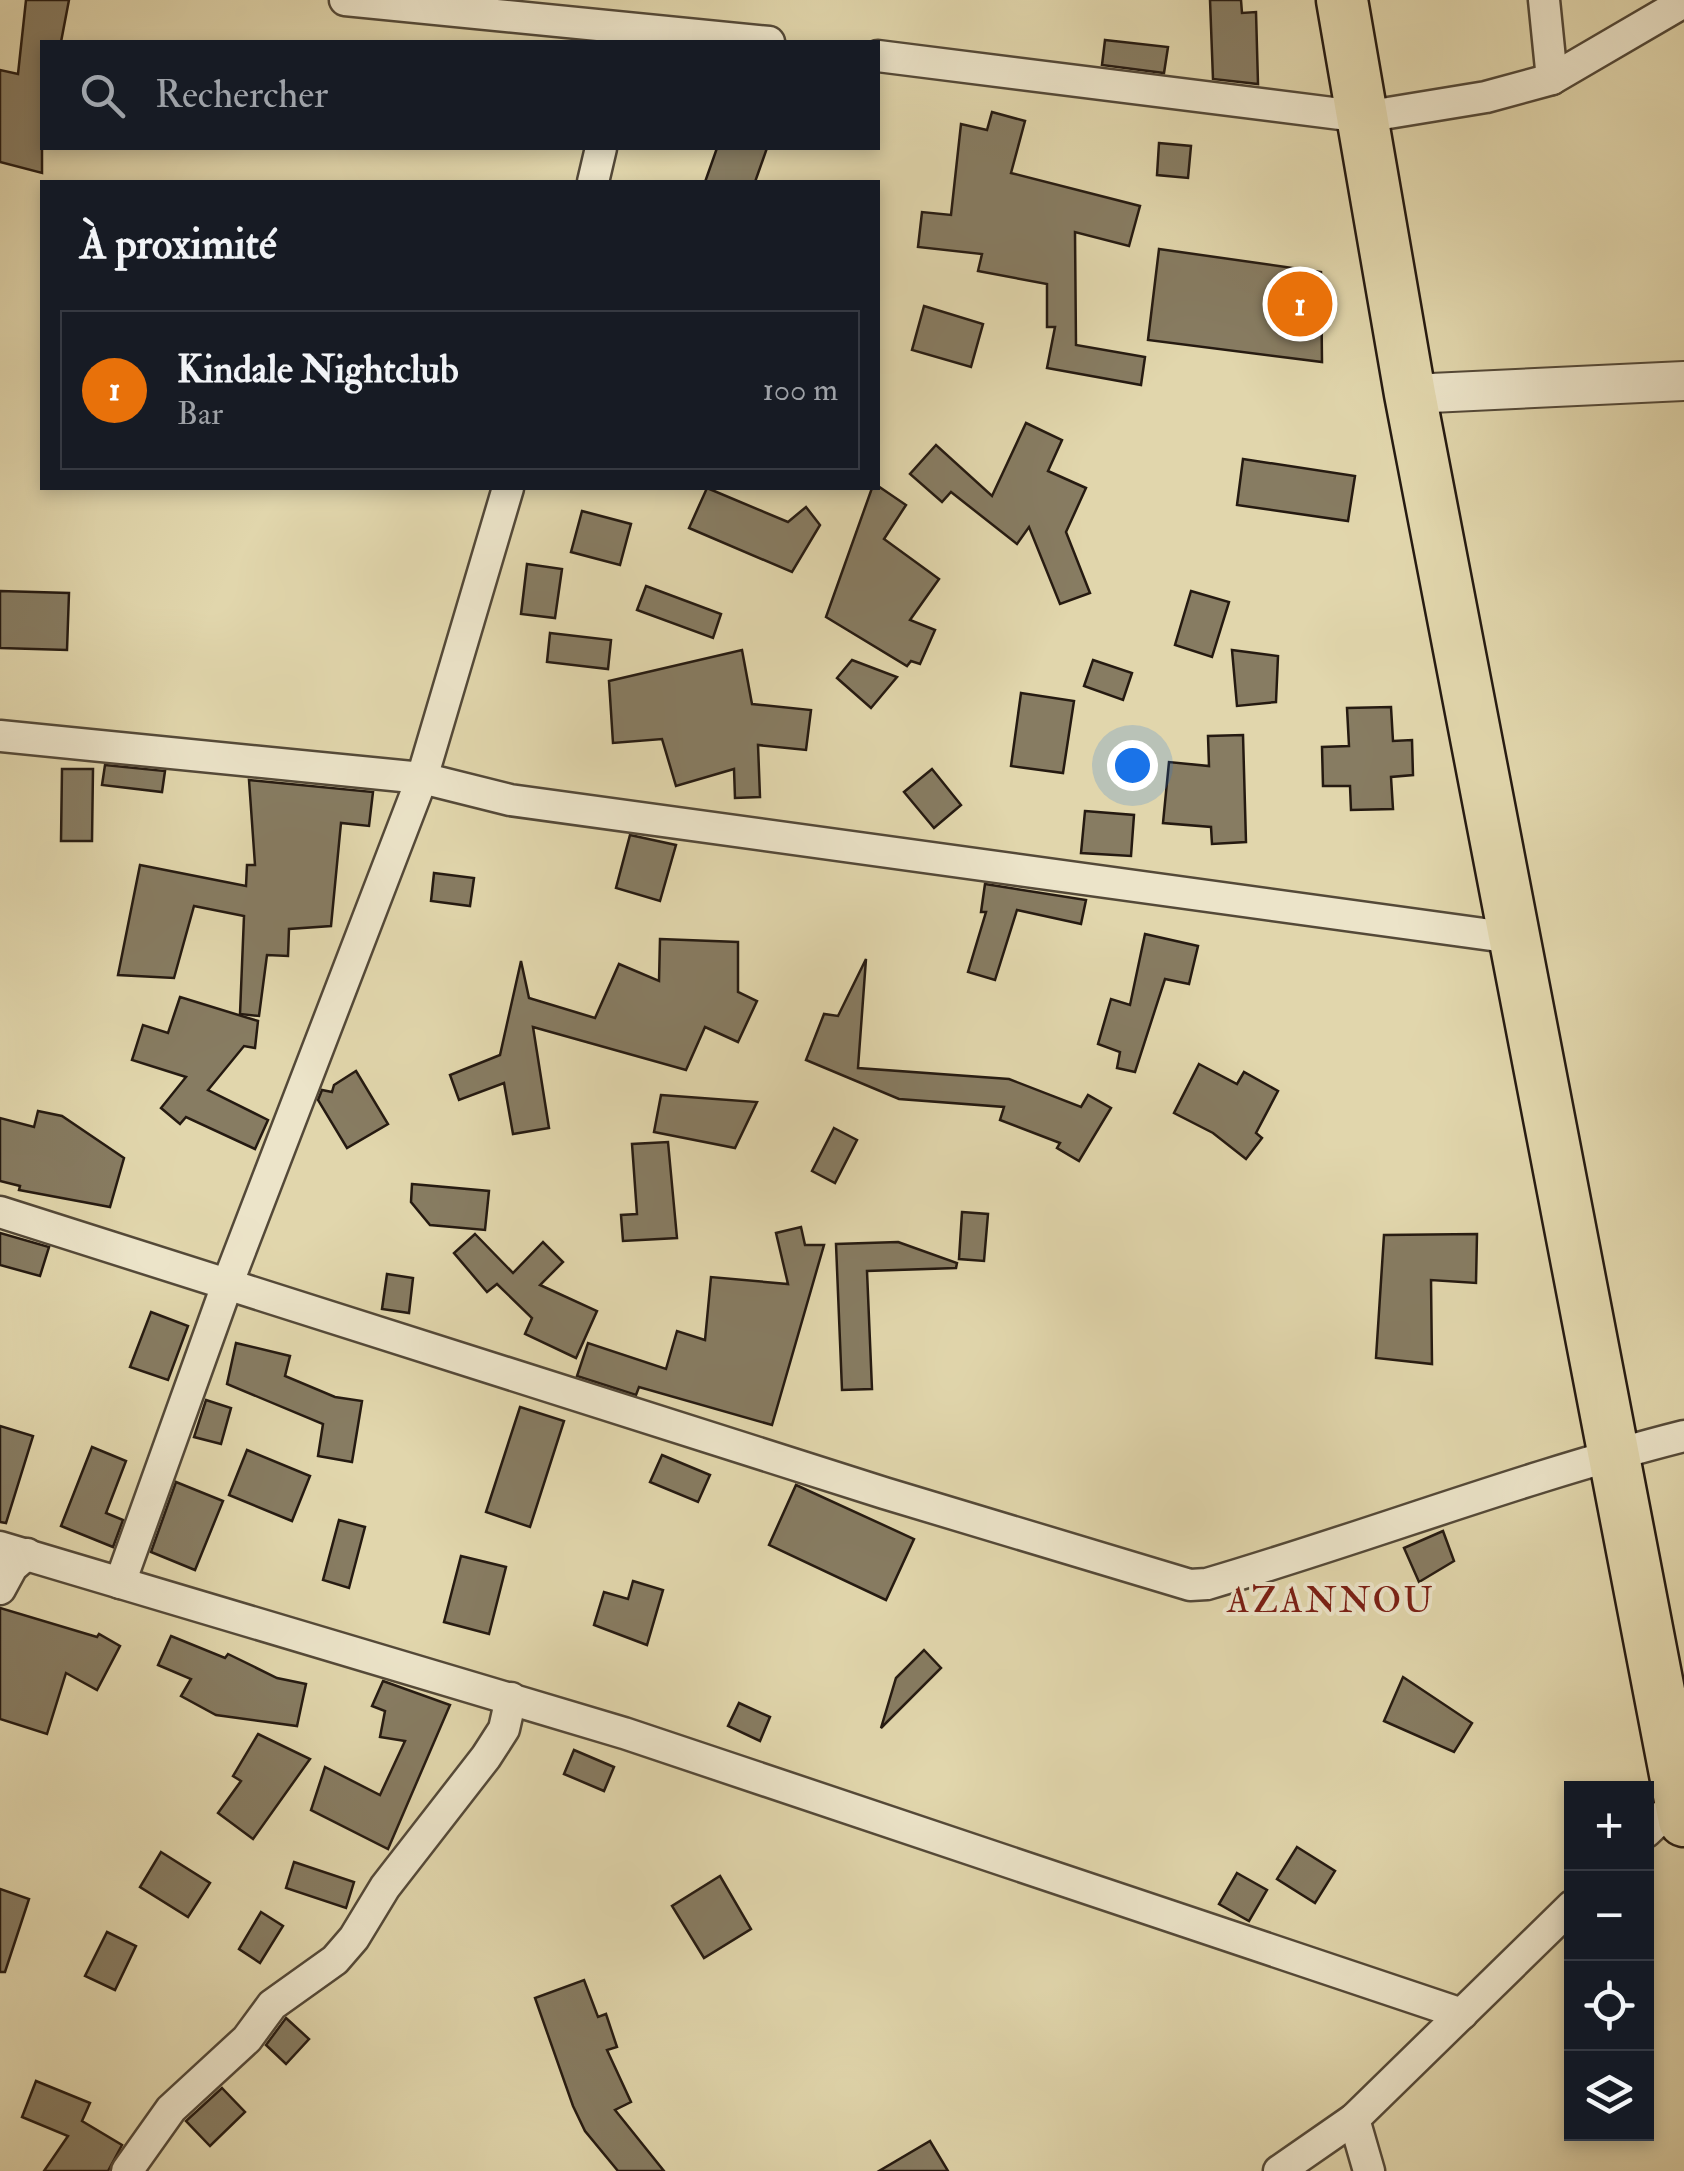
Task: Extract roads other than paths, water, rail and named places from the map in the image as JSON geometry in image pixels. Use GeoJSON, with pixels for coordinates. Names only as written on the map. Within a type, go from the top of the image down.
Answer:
{"type":"FeatureCollection","features":[{"type":"Feature","properties":{"kind":"highway"},"geometry":{"type":"LineString","coordinates":[[1342,0],[1410,394],[1513,938],[1616,1454],[1672,1682],[1670,1818]]}},
{"type":"Feature","properties":{"kind":"street"},"geometry":{"type":"LineString","coordinates":[[345,0],[417,10],[626,22],[755,40]]}},
{"type":"Feature","properties":{"kind":"street"},"geometry":{"type":"LineString","coordinates":[[1544,0],[1552,79]]}},
{"type":"Feature","properties":{"kind":"street"},"geometry":{"type":"LineString","coordinates":[[880,56],[1364,117],[1486,98],[1552,79],[1684,2]]}},
{"type":"Feature","properties":{"kind":"street"},"geometry":{"type":"LineString","coordinates":[[594,180],[601,150]]}},
{"type":"Feature","properties":{"kind":"street"},"geometry":{"type":"LineString","coordinates":[[1410,394],[1684,381]]}},
{"type":"Feature","properties":{"kind":"street"},"geometry":{"type":"LineString","coordinates":[[120,1583],[226,1284],[422,778],[507,490]]}},
{"type":"Feature","properties":{"kind":"street"},"geometry":{"type":"LineString","coordinates":[[0,736],[422,778],[510,800],[1513,938]]}},
{"type":"Feature","properties":{"kind":"street"},"geometry":{"type":"LineString","coordinates":[[0,1212],[884,1493],[1190,1585],[1274,1564],[1616,1454],[1684,1436]]}},
{"type":"Feature","properties":{"kind":"street"},"geometry":{"type":"LineString","coordinates":[[0,1589],[12,1568],[13,1550],[511,1698],[1286,1952],[1462,2014]]}},
{"type":"Feature","properties":{"kind":"street"},"geometry":{"type":"LineString","coordinates":[[128,2171],[171,2109],[247,2040],[272,2004],[335,1960],[354,1938],[385,1887],[504,1729],[511,1698]]}},
{"type":"Feature","properties":{"kind":"street"},"geometry":{"type":"LineString","coordinates":[[1279,2171],[1354,2119],[1564,1914]]}},
{"type":"Feature","properties":{"kind":"street"},"geometry":{"type":"LineString","coordinates":[[1354,2119],[1369,2171]]}},
{"type":"Feature","properties":{"kind":"place","name":"Kindale Nightclub"},"geometry":{"type":"Point","coordinates":[1300,304]}},
{"type":"Feature","properties":{"kind":"district","name":"AZANNOU"},"geometry":{"type":"Point","coordinates":[1331,1600]}}]}
